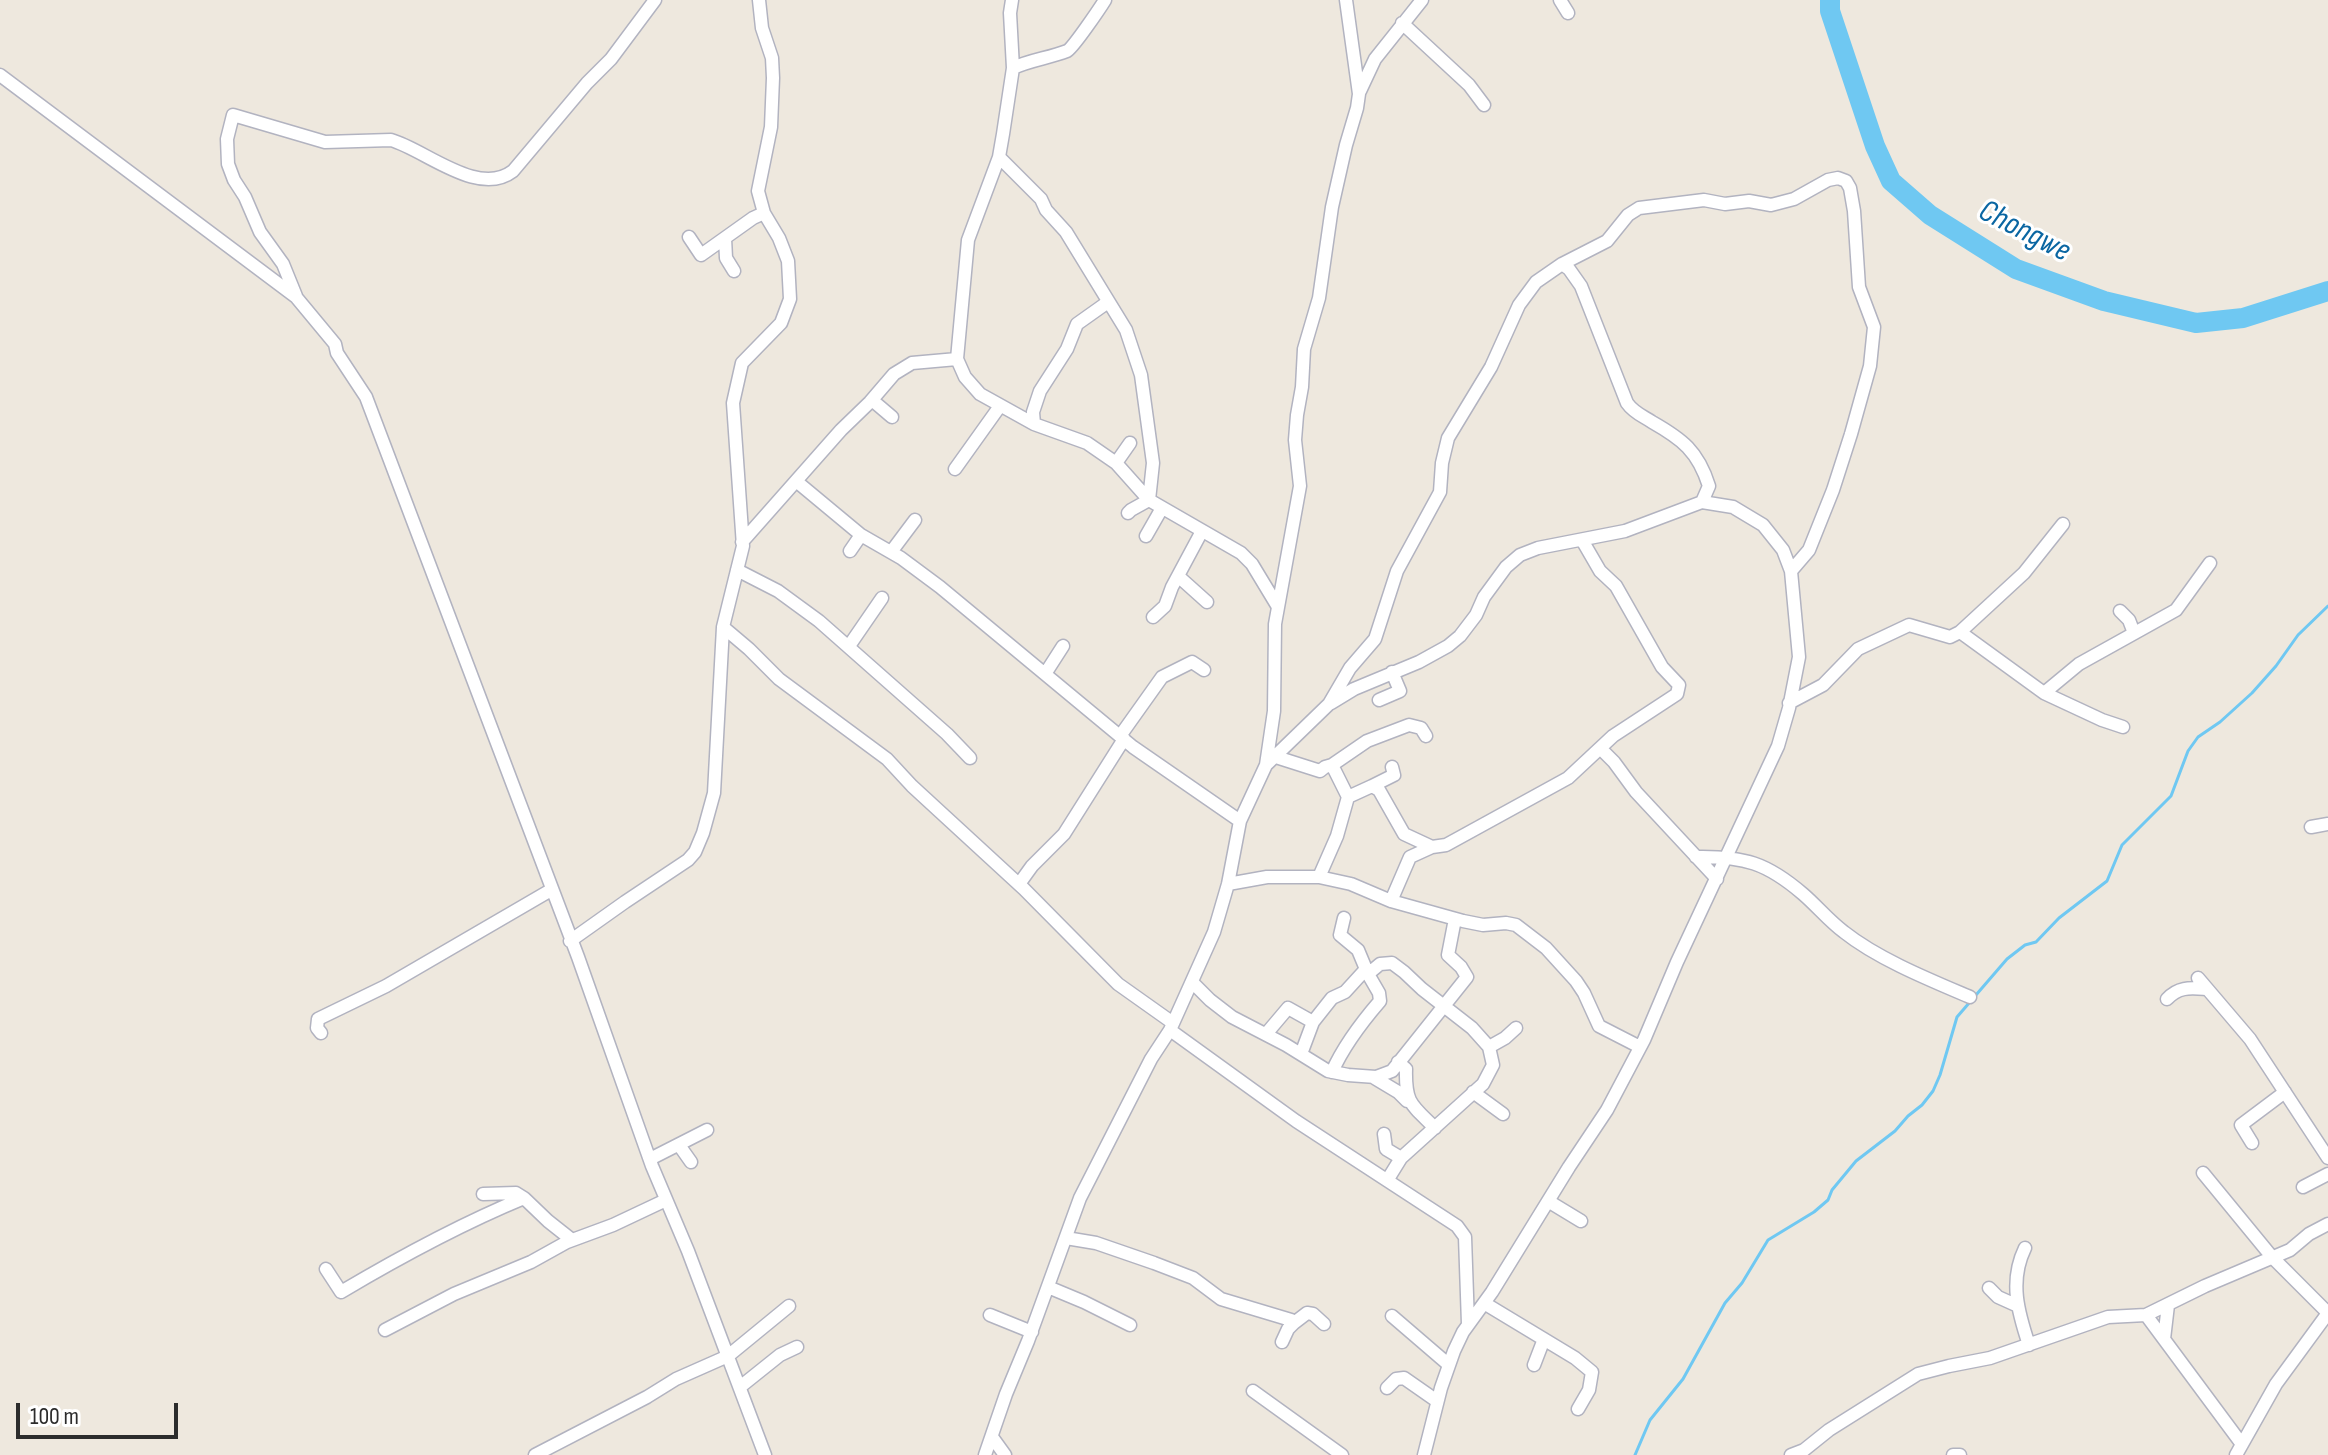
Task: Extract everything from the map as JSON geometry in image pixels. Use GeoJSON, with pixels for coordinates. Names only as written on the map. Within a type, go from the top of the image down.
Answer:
{"type":"FeatureCollection","features":[{"type":"Feature","properties":{"kind":"street"},"geometry":{"type":"LineString","coordinates":[[296,297],[283,264],[260,232],[228,164],[227,139],[233,115],[325,142],[391,140],[449,169],[496,180],[513,171],[578,93],[611,59],[655,0]]}},
{"type":"Feature","properties":{"kind":"street"},"geometry":{"type":"LineString","coordinates":[[570,941],[673,872],[695,852],[710,816],[714,793],[723,627],[742,542],[733,403],[742,363],[781,323],[790,299],[788,261],[764,213],[758,191],[771,127],[773,78],[772,58],[762,28],[759,0]]}},
{"type":"Feature","properties":{"kind":"street"},"geometry":{"type":"LineString","coordinates":[[1012,0],[1013,68],[999,157],[968,240],[957,359],[965,377],[980,394],[1034,424],[1087,443],[1116,463],[1149,500],[1241,553],[1252,564],[1278,607]]}},
{"type":"Feature","properties":{"kind":"street"},"geometry":{"type":"LineString","coordinates":[[1013,68],[1068,50],[1105,0]]}},
{"type":"Feature","properties":{"kind":"street"},"geometry":{"type":"LineString","coordinates":[[1346,0],[1359,94]]}},
{"type":"Feature","properties":{"kind":"street"},"geometry":{"type":"LineString","coordinates":[[1271,761],[1278,607],[1300,486],[1295,440],[1304,349],[1319,298],[1332,207],[1359,94],[1375,59],[1422,0]]}},
{"type":"Feature","properties":{"kind":"street"},"geometry":{"type":"LineString","coordinates":[[1560,0],[1568,13]]}},
{"type":"Feature","properties":{"kind":"street"},"geometry":{"type":"LineString","coordinates":[[1402,23],[1469,85],[1484,105]]}},
{"type":"Feature","properties":{"kind":"street"},"geometry":{"type":"LineString","coordinates":[[0,75],[296,297],[335,344],[337,353],[366,397],[578,957],[650,1159],[765,1455]]}},
{"type":"Feature","properties":{"kind":"street"},"geometry":{"type":"LineString","coordinates":[[999,157],[1041,199],[1046,210],[1066,232],[1126,330],[1141,375],[1153,463],[1149,500]]}},
{"type":"Feature","properties":{"kind":"street"},"geometry":{"type":"LineString","coordinates":[[1329,704],[1350,668],[1375,639],[1397,571],[1440,492],[1448,438],[1491,367],[1519,305],[1536,282],[1562,264],[1607,241],[1628,215],[1639,208],[1704,200],[1725,204],[1749,201],[1771,205],[1838,178],[1846,181],[1850,188],[1859,287],[1874,327],[1870,366],[1833,490],[1809,550],[1791,571]]}},
{"type":"Feature","properties":{"kind":"street"},"geometry":{"type":"LineString","coordinates":[[689,237],[701,255],[764,213]]}},
{"type":"Feature","properties":{"kind":"street"},"geometry":{"type":"LineString","coordinates":[[725,238],[726,258],[734,271]]}},
{"type":"Feature","properties":{"kind":"street"},"geometry":{"type":"LineString","coordinates":[[1562,264],[1581,286],[1627,403],[1633,411],[1670,432],[1696,456],[1709,486],[1702,502]]}},
{"type":"Feature","properties":{"kind":"street"},"geometry":{"type":"LineString","coordinates":[[1034,424],[1033,412],[1040,391],[1067,349],[1077,324],[1108,302]]}},
{"type":"Feature","properties":{"kind":"street"},"geometry":{"type":"LineString","coordinates":[[742,542],[894,374],[912,363],[957,359]]}},
{"type":"Feature","properties":{"kind":"street"},"geometry":{"type":"LineString","coordinates":[[872,400],[892,417]]}},
{"type":"Feature","properties":{"kind":"street"},"geometry":{"type":"LineString","coordinates":[[955,469],[1000,406]]}},
{"type":"Feature","properties":{"kind":"street"},"geometry":{"type":"LineString","coordinates":[[1116,463],[1130,443]]}},
{"type":"Feature","properties":{"kind":"street"},"geometry":{"type":"LineString","coordinates":[[796,481],[861,535],[940,587],[1122,738],[1240,821]]}},
{"type":"Feature","properties":{"kind":"street"},"geometry":{"type":"LineString","coordinates":[[1128,513],[1149,500]]}},
{"type":"Feature","properties":{"kind":"street"},"geometry":{"type":"LineString","coordinates":[[985,1455],[1080,1198],[1151,1059],[1171,1027],[1214,932],[1228,884],[1240,821],[1271,761],[1329,704],[1354,689],[1432,657],[1460,636],[1506,567],[1520,555],[1538,548],[1625,531],[1702,502],[1733,507],[1763,525],[1783,550],[1791,571],[1799,657],[1778,746],[1640,1047],[1607,1110],[1468,1325],[1449,1365],[1424,1455]]}},
{"type":"Feature","properties":{"kind":"street"},"geometry":{"type":"LineString","coordinates":[[1146,536],[1162,508]]}},
{"type":"Feature","properties":{"kind":"street"},"geometry":{"type":"LineString","coordinates":[[891,552],[915,520]]}},
{"type":"Feature","properties":{"kind":"street"},"geometry":{"type":"LineString","coordinates":[[1789,703],[1823,685],[1858,649],[1909,625],[1950,637],[1960,632],[2024,573],[2063,524]]}},
{"type":"Feature","properties":{"kind":"street"},"geometry":{"type":"LineString","coordinates":[[1153,617],[1165,606],[1202,531]]}},
{"type":"Feature","properties":{"kind":"street"},"geometry":{"type":"LineString","coordinates":[[850,551],[861,535]]}},
{"type":"Feature","properties":{"kind":"street"},"geometry":{"type":"LineString","coordinates":[[1391,901],[1410,857],[1432,847],[1446,845],[1568,778],[1613,736],[1677,694],[1679,685],[1662,667],[1616,586],[1600,571],[1582,540]]}},
{"type":"Feature","properties":{"kind":"street"},"geometry":{"type":"LineString","coordinates":[[2044,693],[2079,664],[2176,610],[2210,563]]}},
{"type":"Feature","properties":{"kind":"street"},"geometry":{"type":"LineString","coordinates":[[737,570],[778,591],[819,621],[970,758]]}},
{"type":"Feature","properties":{"kind":"street"},"geometry":{"type":"LineString","coordinates":[[1178,576],[1207,602]]}},
{"type":"Feature","properties":{"kind":"street"},"geometry":{"type":"LineString","coordinates":[[849,646],[882,598]]}},
{"type":"Feature","properties":{"kind":"street"},"geometry":{"type":"LineString","coordinates":[[2120,611],[2129,620],[2134,633]]}},
{"type":"Feature","properties":{"kind":"street"},"geometry":{"type":"LineString","coordinates":[[723,627],[779,679],[887,759],[912,786],[1019,884],[1118,984],[1307,1129],[1457,1226],[1465,1237],[1468,1325]]}},
{"type":"Feature","properties":{"kind":"street"},"geometry":{"type":"LineString","coordinates":[[1960,632],[2044,693],[2123,727]]}},
{"type":"Feature","properties":{"kind":"street"},"geometry":{"type":"LineString","coordinates":[[1045,674],[1063,646]]}},
{"type":"Feature","properties":{"kind":"street"},"geometry":{"type":"LineString","coordinates":[[1019,884],[1064,834],[1162,677],[1192,662],[1204,670]]}},
{"type":"Feature","properties":{"kind":"street"},"geometry":{"type":"LineString","coordinates":[[1379,700],[1400,691],[1392,672]]}},
{"type":"Feature","properties":{"kind":"street"},"geometry":{"type":"LineString","coordinates":[[1271,761],[1320,771],[1367,741],[1409,725],[1421,728],[1426,736]]}},
{"type":"Feature","properties":{"kind":"street"},"geometry":{"type":"LineString","coordinates":[[1600,748],[1636,792],[1717,879]]}},
{"type":"Feature","properties":{"kind":"street"},"geometry":{"type":"LineString","coordinates":[[1319,877],[1337,836],[1348,797],[1332,765]]}},
{"type":"Feature","properties":{"kind":"street"},"geometry":{"type":"LineString","coordinates":[[1348,797],[1394,775],[1392,767]]}},
{"type":"Feature","properties":{"kind":"street"},"geometry":{"type":"LineString","coordinates":[[1372,786],[1379,790],[1404,834],[1432,847]]}},
{"type":"Feature","properties":{"kind":"street"},"geometry":{"type":"LineString","coordinates":[[2311,827],[2328,824]]}},
{"type":"Feature","properties":{"kind":"street"},"geometry":{"type":"LineString","coordinates":[[1696,857],[1727,856],[1768,867],[1803,893],[1843,932],[1942,986],[1970,997]]}},
{"type":"Feature","properties":{"kind":"street"},"geometry":{"type":"LineString","coordinates":[[1228,884],[1267,877],[1319,877],[1351,884],[1391,901],[1455,919],[1483,925],[1516,925],[1546,948],[1576,981],[1599,1026],[1640,1047]]}},
{"type":"Feature","properties":{"kind":"street"},"geometry":{"type":"LineString","coordinates":[[321,1033],[317,1028],[318,1019],[386,986],[551,890]]}},
{"type":"Feature","properties":{"kind":"street"},"geometry":{"type":"LineString","coordinates":[[1332,1072],[1359,1025],[1380,1001],[1358,950],[1340,935],[1344,918]]}},
{"type":"Feature","properties":{"kind":"street"},"geometry":{"type":"LineString","coordinates":[[1373,1077],[1392,1071],[1467,977],[1448,955],[1455,919]]}},
{"type":"Feature","properties":{"kind":"street"},"geometry":{"type":"LineString","coordinates":[[1301,1054],[1313,1022],[1332,998],[1345,992],[1380,964],[1392,963],[1472,1028],[1489,1047],[1493,1065],[1483,1084],[1401,1158],[1388,1179]]}},
{"type":"Feature","properties":{"kind":"street"},"geometry":{"type":"LineString","coordinates":[[2198,978],[2250,1039],[2328,1158]]}},
{"type":"Feature","properties":{"kind":"street"},"geometry":{"type":"LineString","coordinates":[[1192,982],[1232,1017],[1332,1072],[1373,1077],[1398,1092],[1435,1128]]}},
{"type":"Feature","properties":{"kind":"street"},"geometry":{"type":"LineString","coordinates":[[2167,999],[2174,991],[2186,988],[2207,989]]}},
{"type":"Feature","properties":{"kind":"street"},"geometry":{"type":"LineString","coordinates":[[1266,1034],[1288,1008],[1313,1022]]}},
{"type":"Feature","properties":{"kind":"street"},"geometry":{"type":"LineString","coordinates":[[1489,1047],[1516,1028]]}},
{"type":"Feature","properties":{"kind":"street"},"geometry":{"type":"LineString","coordinates":[[1398,1062],[1406,1069],[1406,1091],[1412,1106]]}},
{"type":"Feature","properties":{"kind":"street"},"geometry":{"type":"LineString","coordinates":[[1473,1092],[1503,1114]]}},
{"type":"Feature","properties":{"kind":"street"},"geometry":{"type":"LineString","coordinates":[[2252,1143],[2241,1125],[2285,1092]]}},
{"type":"Feature","properties":{"kind":"street"},"geometry":{"type":"LineString","coordinates":[[650,1159],[707,1130]]}},
{"type":"Feature","properties":{"kind":"street"},"geometry":{"type":"LineString","coordinates":[[1384,1134],[1386,1149],[1401,1158]]}},
{"type":"Feature","properties":{"kind":"street"},"geometry":{"type":"LineString","coordinates":[[679,1145],[691,1162]]}},
{"type":"Feature","properties":{"kind":"street"},"geometry":{"type":"LineString","coordinates":[[2146,1315],[2238,1449],[2276,1384],[2328,1313],[2272,1257],[2203,1173]]}},
{"type":"Feature","properties":{"kind":"street"},"geometry":{"type":"LineString","coordinates":[[2303,1187],[2328,1174]]}},
{"type":"Feature","properties":{"kind":"street"},"geometry":{"type":"LineString","coordinates":[[483,1194],[516,1193],[572,1240]]}},
{"type":"Feature","properties":{"kind":"street"},"geometry":{"type":"LineString","coordinates":[[326,1269],[341,1292],[397,1258],[524,1198]]}},
{"type":"Feature","properties":{"kind":"street"},"geometry":{"type":"LineString","coordinates":[[385,1330],[454,1294],[666,1200]]}},
{"type":"Feature","properties":{"kind":"street"},"geometry":{"type":"LineString","coordinates":[[1548,1201],[1581,1221]]}},
{"type":"Feature","properties":{"kind":"street"},"geometry":{"type":"LineString","coordinates":[[1791,1455],[1804,1450],[1829,1430],[1918,1374],[1990,1358],[2108,1317],[2146,1315],[2290,1250],[2309,1234],[2328,1224]]}},
{"type":"Feature","properties":{"kind":"street"},"geometry":{"type":"LineString","coordinates":[[1066,1238],[1096,1243],[1154,1263],[1193,1278],[1221,1299],[1294,1323]]}},
{"type":"Feature","properties":{"kind":"street"},"geometry":{"type":"LineString","coordinates":[[2025,1248],[2016,1273],[2018,1306],[2029,1345]]}},
{"type":"Feature","properties":{"kind":"street"},"geometry":{"type":"LineString","coordinates":[[1048,1287],[1130,1325]]}},
{"type":"Feature","properties":{"kind":"street"},"geometry":{"type":"LineString","coordinates":[[1989,1288],[1998,1297],[2018,1306]]}},
{"type":"Feature","properties":{"kind":"street"},"geometry":{"type":"LineString","coordinates":[[1484,1303],[1575,1358],[1592,1372],[1589,1390],[1578,1409]]}},
{"type":"Feature","properties":{"kind":"street"},"geometry":{"type":"LineString","coordinates":[[2164,1339],[2168,1305]]}},
{"type":"Feature","properties":{"kind":"street"},"geometry":{"type":"LineString","coordinates":[[535,1455],[676,1379],[728,1356],[789,1306]]}},
{"type":"Feature","properties":{"kind":"street"},"geometry":{"type":"LineString","coordinates":[[1282,1342],[1288,1329],[1307,1313],[1313,1314],[1324,1324]]}},
{"type":"Feature","properties":{"kind":"street"},"geometry":{"type":"LineString","coordinates":[[990,1315],[1032,1332]]}},
{"type":"Feature","properties":{"kind":"street"},"geometry":{"type":"LineString","coordinates":[[1392,1316],[1449,1365]]}},
{"type":"Feature","properties":{"kind":"street"},"geometry":{"type":"LineString","coordinates":[[1534,1365],[1544,1339]]}},
{"type":"Feature","properties":{"kind":"street"},"geometry":{"type":"LineString","coordinates":[[740,1387],[780,1355],[797,1347]]}},
{"type":"Feature","properties":{"kind":"street"},"geometry":{"type":"LineString","coordinates":[[1387,1388],[1396,1379],[1404,1378],[1437,1401]]}},
{"type":"Feature","properties":{"kind":"street"},"geometry":{"type":"LineString","coordinates":[[1253,1391],[1342,1455]]}},
{"type":"Feature","properties":{"kind":"street"},"geometry":{"type":"LineString","coordinates":[[992,1437],[1005,1455]]}},
{"type":"Feature","properties":{"kind":"street"},"geometry":{"type":"LineString","coordinates":[[1953,1455],[1960,1455]]}},
{"type":"Feature","properties":{"kind":"waterway","name":"Chongwe"},"geometry":{"type":"LineString","coordinates":[[1830,0],[1830,11],[1875,146],[1891,181],[1930,215],[2016,269],[2104,301],[2196,323],[2243,318],[2328,291]]}},
{"type":"Feature","properties":{"kind":"waterway"},"geometry":{"type":"LineString","coordinates":[[1635,1455],[1650,1420],[1683,1379],[1725,1303],[1742,1283],[1768,1240],[1828,1200],[1832,1190],[1856,1161],[1922,1105],[1940,1075],[1957,1017],[2007,959],[2025,945],[2036,942],[2059,918],[2107,881],[2122,845],[2171,796],[2188,751],[2198,737],[2252,693],[2298,635],[2328,606]]}}]}
